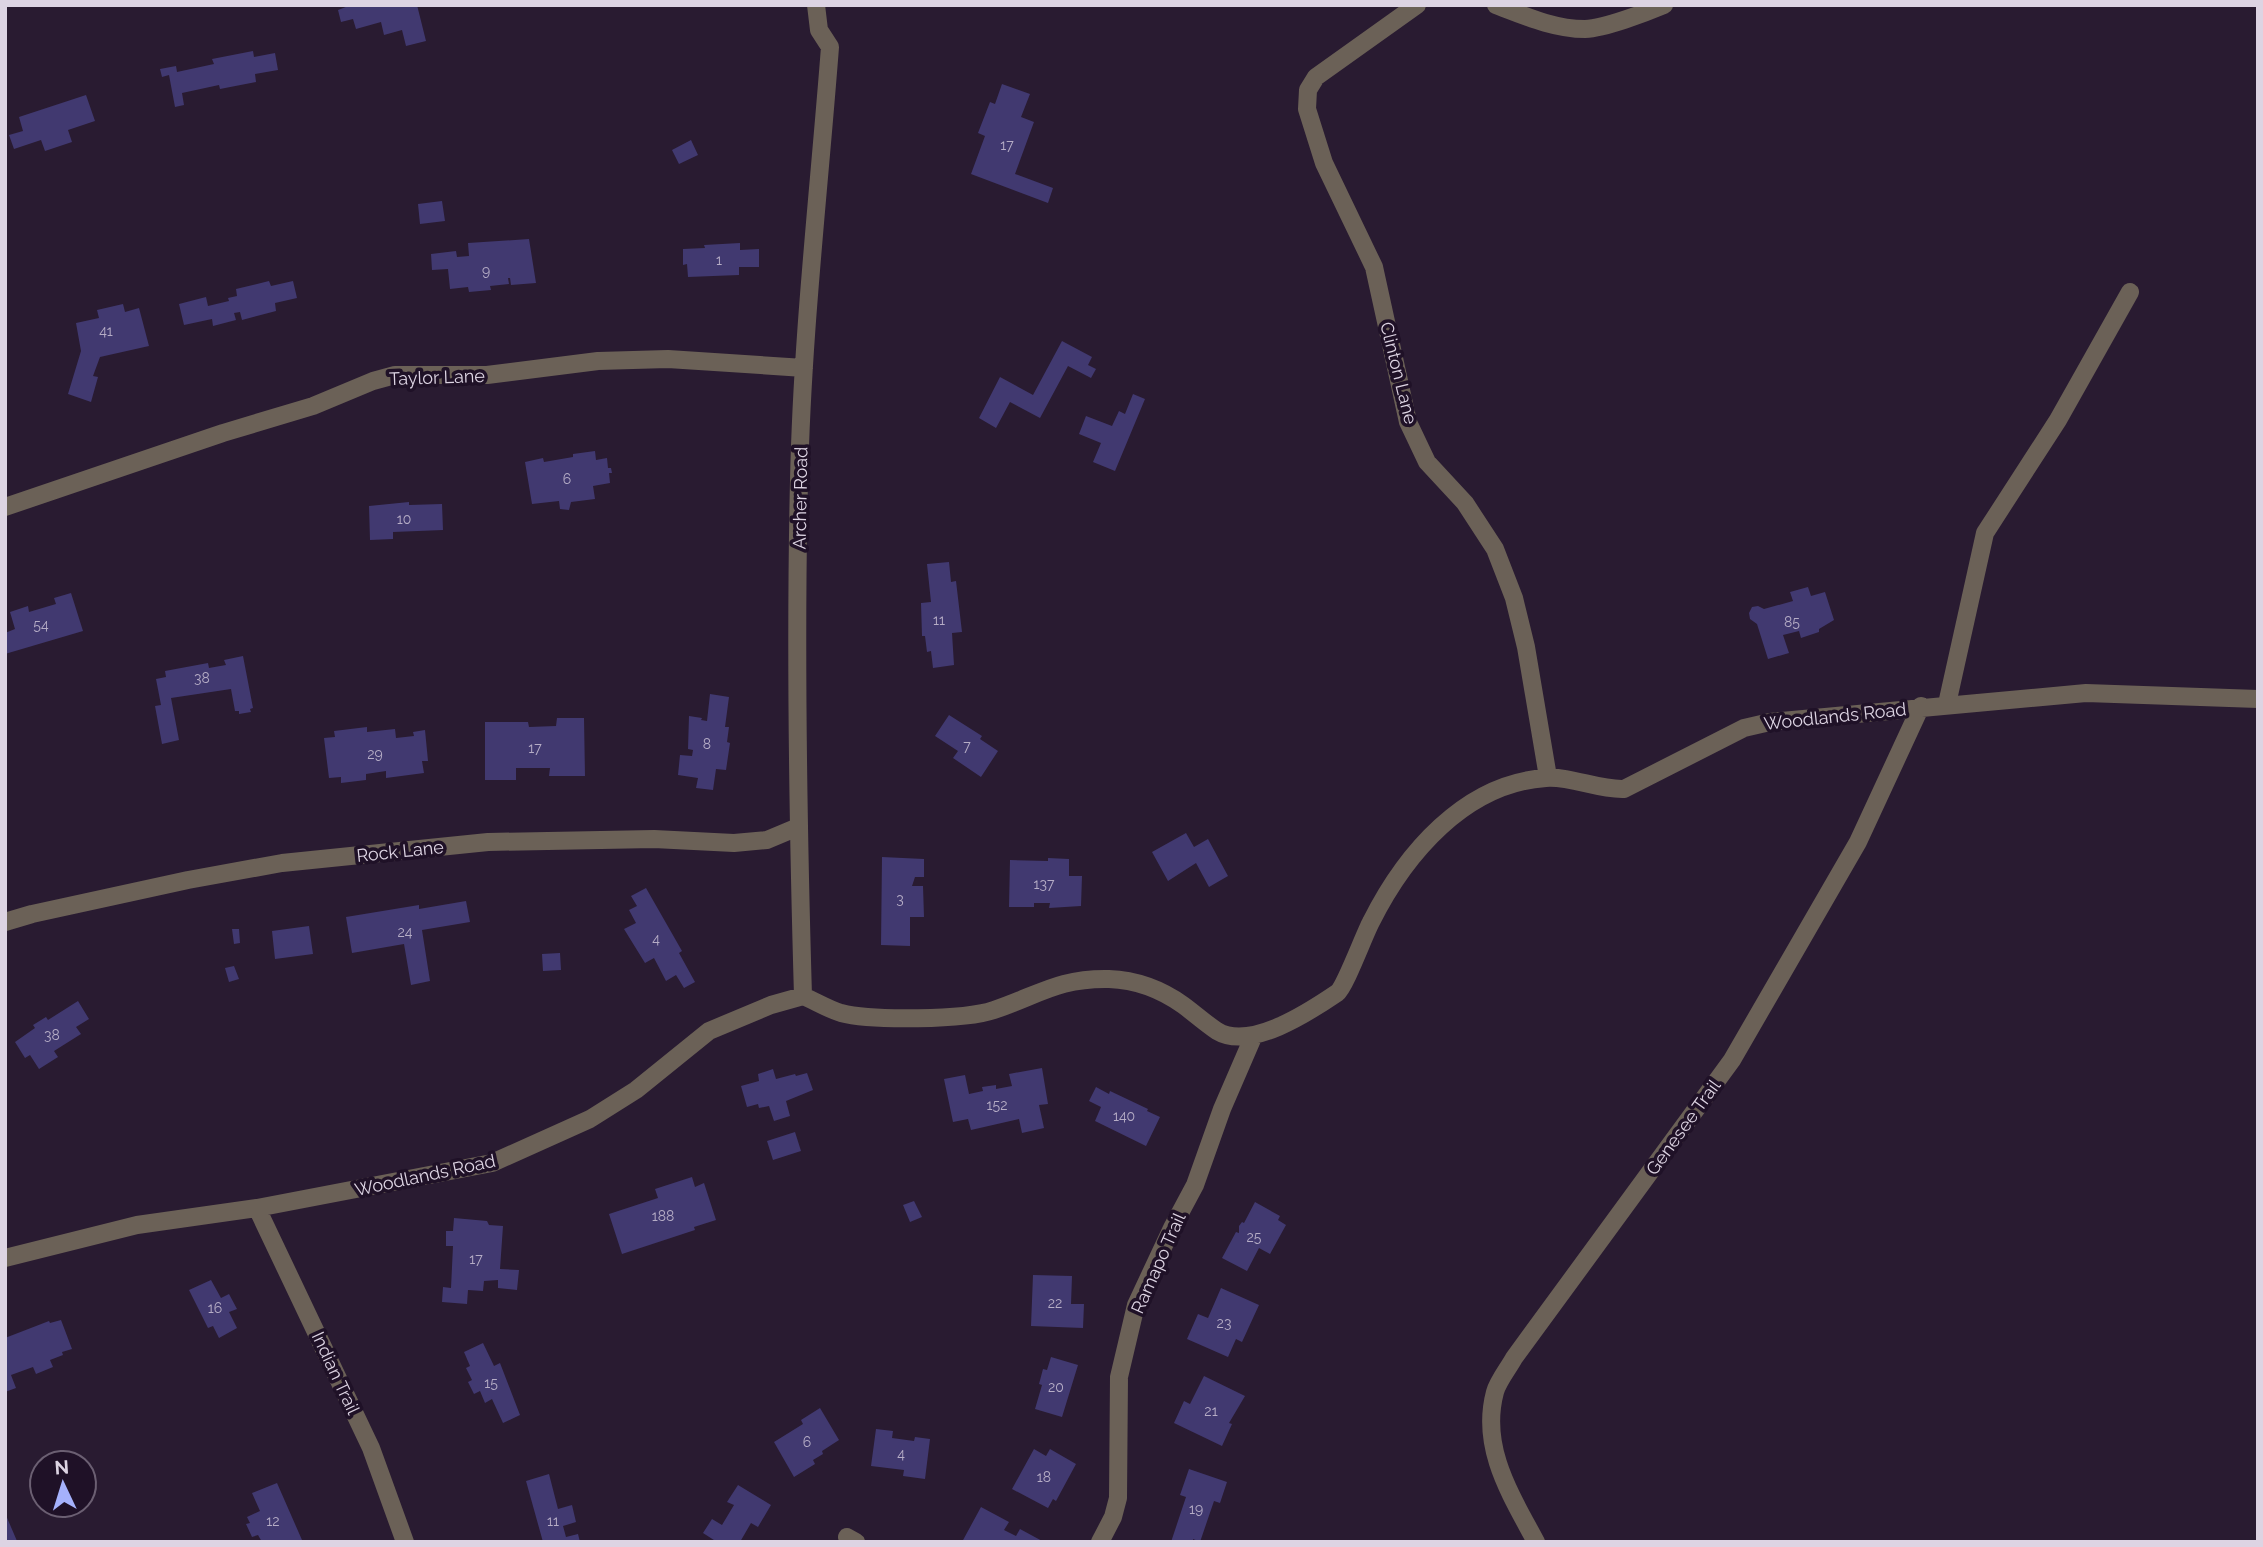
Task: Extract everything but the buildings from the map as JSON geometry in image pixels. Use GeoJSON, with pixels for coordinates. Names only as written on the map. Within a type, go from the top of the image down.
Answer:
{"type":"FeatureCollection","features":[{"type":"Feature","properties":{"kind":"street","name":"Archer Road"},"geometry":{"type":"LineString","coordinates":[[803,996],[798,827],[799,480],[804,368],[830,47],[819,30],[816,5]]}},
{"type":"Feature","properties":{"kind":"street","name":"Clinton Lane"},"geometry":{"type":"LineString","coordinates":[[1417,5],[1316,77],[1308,90],[1307,109],[1324,163],[1374,267],[1408,422],[1427,462],[1465,503],[1495,549],[1514,598],[1526,647],[1548,777]]}},
{"type":"Feature","properties":{"kind":"street"},"geometry":{"type":"LineString","coordinates":[[1496,5],[1543,23],[1587,29],[1664,5]]}},
{"type":"Feature","properties":{"kind":"street"},"geometry":{"type":"LineString","coordinates":[[1947,704],[1985,533],[2058,420],[2130,292]]}},
{"type":"Feature","properties":{"kind":"street","name":"Taylor Lane"},"geometry":{"type":"LineString","coordinates":[[5,507],[223,433],[313,406],[373,381],[395,375],[487,375],[598,360],[668,359],[804,368]]}},
{"type":"Feature","properties":{"kind":"street","name":"Woodlands Road"},"geometry":{"type":"LineString","coordinates":[[5,1258],[137,1225],[257,1208],[492,1163],[590,1119],[624,1098],[709,1031],[771,1005],[803,996],[843,1013],[883,1017],[968,1017],[994,1010],[1049,987],[1076,980],[1113,979],[1157,989],[1219,1032],[1241,1036],[1254,1035],[1281,1026],[1340,991],[1360,942],[1382,899],[1412,857],[1455,813],[1503,786],[1548,777],[1609,789],[1624,789],[1744,728],[1770,722],[1921,706],[2086,693],[2258,699]]}},
{"type":"Feature","properties":{"kind":"street","name":"Genesee Trail"},"geometry":{"type":"LineString","coordinates":[[1536,1542],[1502,1478],[1493,1453],[1491,1423],[1495,1391],[1514,1358],[1732,1060],[1858,842],[1921,706]]}},
{"type":"Feature","properties":{"kind":"street","name":"Rock Lane"},"geometry":{"type":"LineString","coordinates":[[5,922],[188,880],[282,863],[488,842],[654,839],[745,842],[767,840],[798,827]]}},
{"type":"Feature","properties":{"kind":"street","name":"Ramapo Trail"},"geometry":{"type":"LineString","coordinates":[[1100,1542],[1113,1517],[1118,1498],[1119,1377],[1136,1304],[1195,1185],[1222,1109],[1254,1035]]}},
{"type":"Feature","properties":{"kind":"street","name":"Indian Trail"},"geometry":{"type":"LineString","coordinates":[[257,1208],[371,1448],[405,1542]]}}]}
